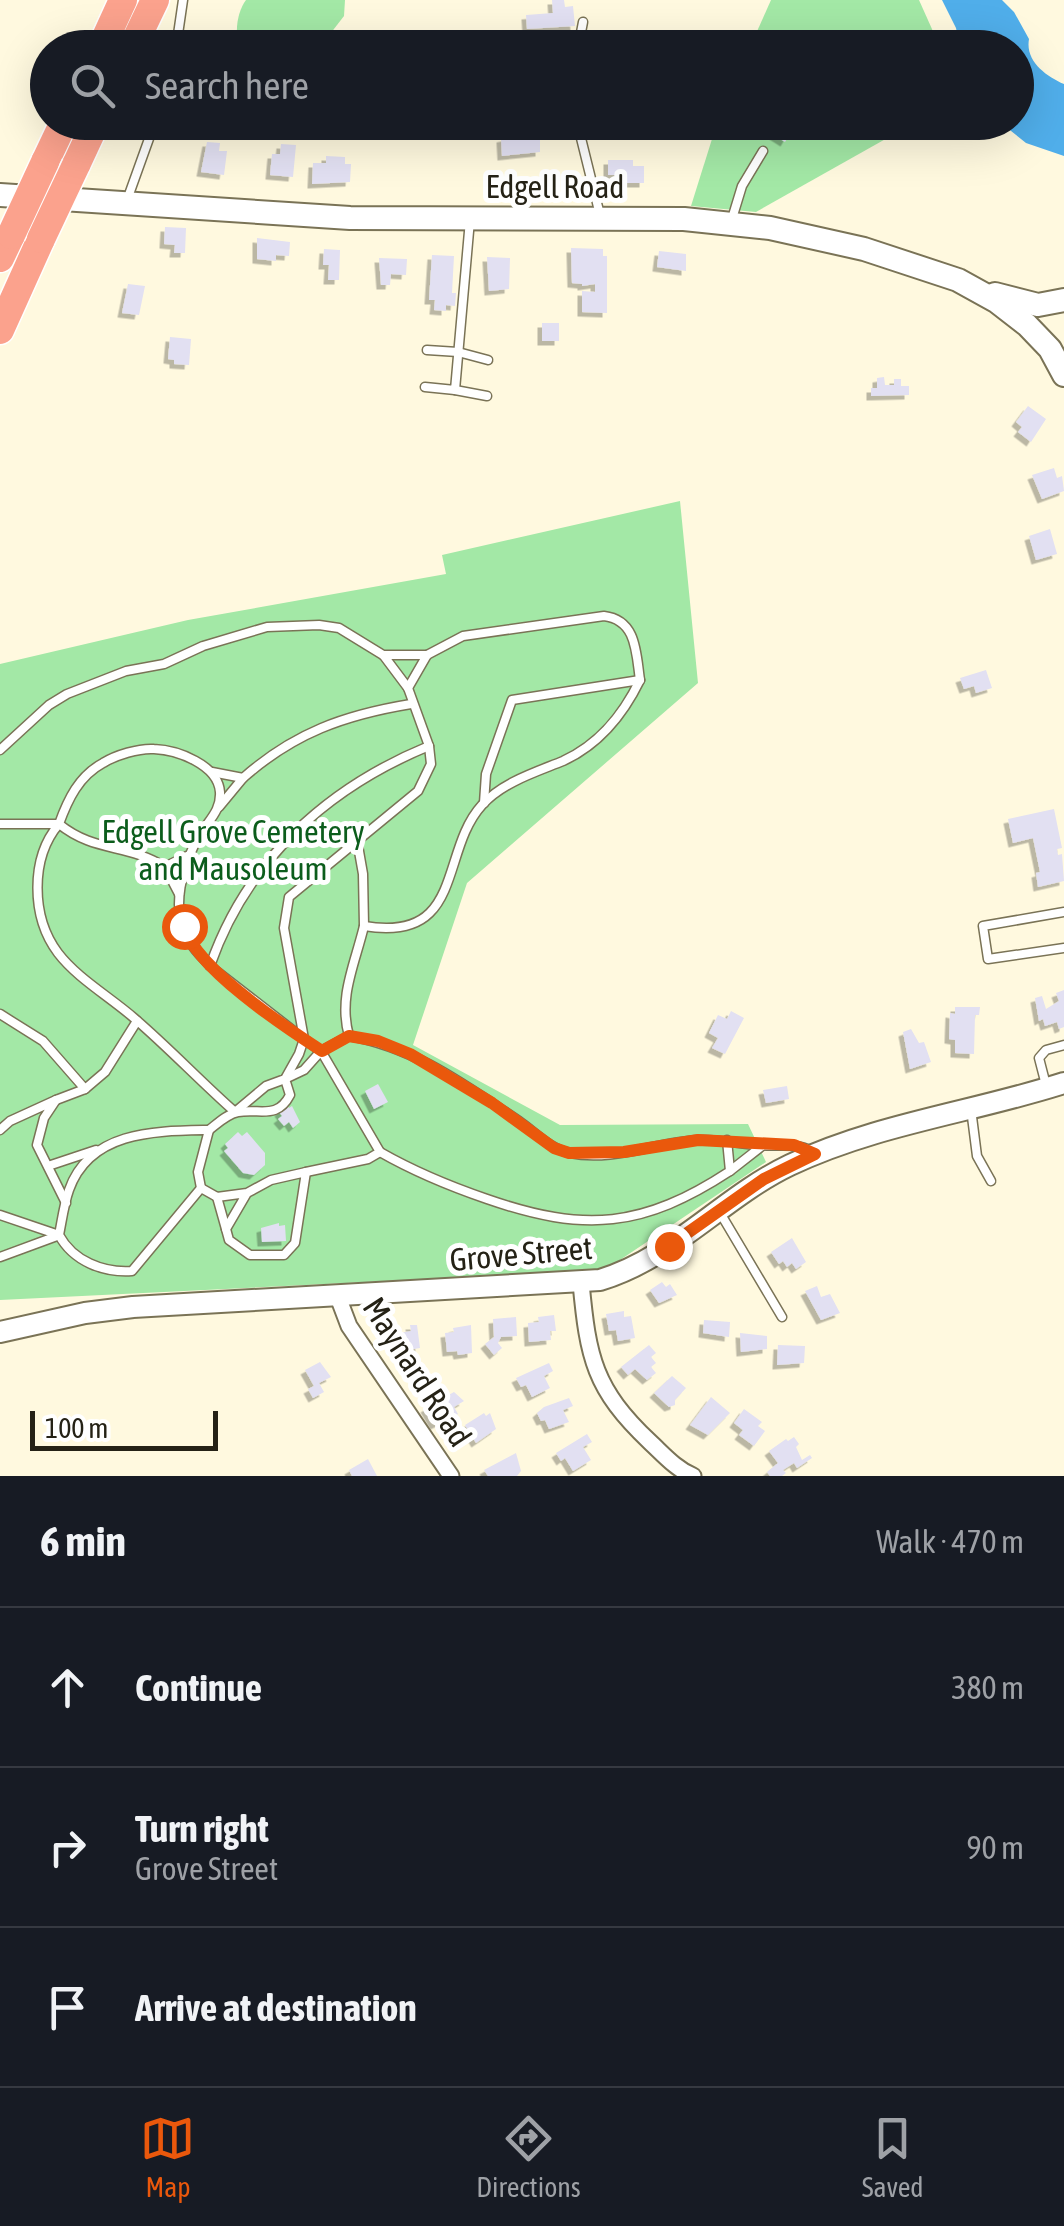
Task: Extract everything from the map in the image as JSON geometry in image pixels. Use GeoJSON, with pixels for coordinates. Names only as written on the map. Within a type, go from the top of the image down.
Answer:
{"type":"FeatureCollection","features":[{"type":"Feature","properties":{"kind":"highway"},"geometry":{"type":"LineString","coordinates":[[109,30],[124,0]]}},
{"type":"Feature","properties":{"kind":"highway"},"geometry":{"type":"LineString","coordinates":[[141,30],[155,0]]}},
{"type":"Feature","properties":{"kind":"highway"},"geometry":{"type":"LineString","coordinates":[[5,247],[55,140]]}},
{"type":"Feature","properties":{"kind":"highway"},"geometry":{"type":"LineString","coordinates":[[0,330],[88,140]]}},
{"type":"Feature","properties":{"kind":"main road","name":"Edgell Road"},"geometry":{"type":"LineString","coordinates":[[0,195],[350,218],[731,222],[782,230],[922,265],[976,289],[1057,341],[1064,375]]}},
{"type":"Feature","properties":{"kind":"main road"},"geometry":{"type":"LineString","coordinates":[[976,289],[1038,304],[1064,300]]}},
{"type":"Feature","properties":{"kind":"street","name":"Grove Street"},"geometry":{"type":"LineString","coordinates":[[0,1332],[120,1308],[581,1283],[613,1276],[643,1262],[764,1179],[815,1154],[1055,1086]]}},
{"type":"Feature","properties":{"kind":"street"},"geometry":{"type":"LineString","coordinates":[[581,1283],[588,1347],[606,1392],[626,1419],[676,1466],[693,1476]]}},
{"type":"Feature","properties":{"kind":"street","name":"Maynard Road"},"geometry":{"type":"LineString","coordinates":[[338,1297],[349,1326],[451,1476]]}},
{"type":"Feature","properties":{"kind":"lane"},"geometry":{"type":"LineString","coordinates":[[179,30],[183,0]]}},
{"type":"Feature","properties":{"kind":"lane"},"geometry":{"type":"LineString","coordinates":[[581,30],[583,22]]}},
{"type":"Feature","properties":{"kind":"lane"},"geometry":{"type":"LineString","coordinates":[[126,204],[149,140]]}},
{"type":"Feature","properties":{"kind":"lane"},"geometry":{"type":"LineString","coordinates":[[582,140],[602,220]]}},
{"type":"Feature","properties":{"kind":"lane"},"geometry":{"type":"LineString","coordinates":[[731,222],[742,186],[763,151]]}},
{"type":"Feature","properties":{"kind":"lane"},"geometry":{"type":"LineString","coordinates":[[455,390],[470,220]]}},
{"type":"Feature","properties":{"kind":"lane"},"geometry":{"type":"LineString","coordinates":[[427,350],[458,352],[488,360]]}},
{"type":"Feature","properties":{"kind":"lane"},"geometry":{"type":"LineString","coordinates":[[426,386],[487,396]]}},
{"type":"Feature","properties":{"kind":"lane"},"geometry":{"type":"LineString","coordinates":[[364,926],[409,926],[433,907],[452,878],[464,831],[484,803],[518,780],[582,752],[629,703],[640,680],[631,632],[612,616],[463,636],[427,654],[383,656]]}},
{"type":"Feature","properties":{"kind":"lane"},"geometry":{"type":"LineString","coordinates":[[0,750],[49,705],[67,694],[126,672],[164,664],[245,632],[282,626],[319,624],[339,628],[383,656],[408,688],[432,764],[418,791],[306,880],[285,909],[287,957],[304,1039],[285,1079],[290,1094],[270,1113],[235,1112],[56,952],[46,929],[37,875],[43,850],[67,800],[92,770],[125,754],[152,748],[172,752],[212,772],[243,778]]}},
{"type":"Feature","properties":{"kind":"lane"},"geometry":{"type":"LineString","coordinates":[[408,688],[427,654]]}},
{"type":"Feature","properties":{"kind":"lane"},"geometry":{"type":"LineString","coordinates":[[484,803],[486,774],[512,700],[640,680]]}},
{"type":"Feature","properties":{"kind":"lane"},"geometry":{"type":"LineString","coordinates":[[179,894],[188,855],[243,778],[286,743],[358,714],[411,704]]}},
{"type":"Feature","properties":{"kind":"lane"},"geometry":{"type":"LineString","coordinates":[[210,966],[234,908],[300,827],[371,773],[429,746]]}},
{"type":"Feature","properties":{"kind":"lane"},"geometry":{"type":"LineString","coordinates":[[212,772],[220,790],[219,807]]}},
{"type":"Feature","properties":{"kind":"lane"},"geometry":{"type":"LineString","coordinates":[[0,824],[58,824],[84,841],[133,851],[165,867],[179,894],[187,939],[210,966],[322,1051],[380,1152],[446,1185],[506,1206],[576,1222],[637,1216],[677,1203],[762,1146]]}},
{"type":"Feature","properties":{"kind":"lane"},"geometry":{"type":"LineString","coordinates":[[349,1036],[344,1019],[345,995],[364,926],[363,874],[357,840]]}},
{"type":"Feature","properties":{"kind":"lane"},"geometry":{"type":"LineString","coordinates":[[165,867],[188,855]]}},
{"type":"Feature","properties":{"kind":"lane"},"geometry":{"type":"LineString","coordinates":[[1064,912],[983,926],[988,958],[1064,948]]}},
{"type":"Feature","properties":{"kind":"lane"},"geometry":{"type":"LineString","coordinates":[[0,1014],[43,1040],[85,1089]]}},
{"type":"Feature","properties":{"kind":"lane"},"geometry":{"type":"LineString","coordinates":[[0,1130],[10,1121],[85,1089],[104,1072],[137,1021]]}},
{"type":"Feature","properties":{"kind":"lane"},"geometry":{"type":"LineString","coordinates":[[48,1166],[149,1132],[209,1130],[266,1086],[304,1070],[322,1051],[349,1036],[378,1041],[434,1066],[532,1129],[554,1148],[569,1153],[624,1152],[698,1140],[726,1140],[762,1146],[803,1146],[815,1154]]}},
{"type":"Feature","properties":{"kind":"lane"},"geometry":{"type":"LineString","coordinates":[[1055,1086],[1040,1058],[1046,1050],[1064,1045]]}},
{"type":"Feature","properties":{"kind":"lane"},"geometry":{"type":"LineString","coordinates":[[56,1100],[44,1118],[38,1144],[66,1203]]}},
{"type":"Feature","properties":{"kind":"lane"},"geometry":{"type":"LineString","coordinates":[[971,1110],[977,1156],[992,1181]]}},
{"type":"Feature","properties":{"kind":"lane"},"geometry":{"type":"LineString","coordinates":[[201,1188],[198,1172],[209,1130]]}},
{"type":"Feature","properties":{"kind":"lane"},"geometry":{"type":"LineString","coordinates":[[726,1140],[730,1171]]}},
{"type":"Feature","properties":{"kind":"lane"},"geometry":{"type":"LineString","coordinates":[[59,1236],[70,1187],[96,1150]]}},
{"type":"Feature","properties":{"kind":"lane"},"geometry":{"type":"LineString","coordinates":[[201,1188],[217,1196],[247,1193],[271,1180],[368,1159],[380,1152]]}},
{"type":"Feature","properties":{"kind":"lane"},"geometry":{"type":"LineString","coordinates":[[217,1196],[229,1240],[250,1255],[284,1255],[295,1243],[306,1172]]}},
{"type":"Feature","properties":{"kind":"lane"},"geometry":{"type":"LineString","coordinates":[[0,1215],[59,1236],[66,1248],[94,1265],[132,1271],[201,1188]]}},
{"type":"Feature","properties":{"kind":"lane"},"geometry":{"type":"LineString","coordinates":[[226,1229],[247,1193]]}},
{"type":"Feature","properties":{"kind":"lane"},"geometry":{"type":"LineString","coordinates":[[719,1212],[782,1318]]}},
{"type":"Feature","properties":{"kind":"lane"},"geometry":{"type":"LineString","coordinates":[[0,1257],[59,1236]]}},
{"type":"Feature","properties":{"kind":"green space"},"geometry":{"type":"Polygon","coordinates":[[[246,0],[345,0],[344,16],[333,30],[237,30],[246,0]]]}},
{"type":"Feature","properties":{"kind":"green space"},"geometry":{"type":"Polygon","coordinates":[[[771,0],[919,0],[932,30],[758,30],[771,0]]]}},
{"type":"Feature","properties":{"kind":"green space"},"geometry":{"type":"Polygon","coordinates":[[[712,140],[884,140],[756,212],[691,206],[712,140]]]}},
{"type":"Feature","properties":{"kind":"green space","name":"Edgell Grove Cemetery and Mausoleum"},"geometry":{"type":"Polygon","coordinates":[[[680,501],[698,683],[467,883],[413,1045],[560,1125],[748,1124],[766,1162],[614,1264],[594,1271],[0,1300],[0,664],[188,620],[446,574],[442,555],[680,501]]]}},
{"type":"Feature","properties":{"kind":"water"},"geometry":{"type":"Polygon","coordinates":[[[942,0],[1002,0],[1024,30],[956,30],[942,0]]]}},
{"type":"Feature","properties":{"kind":"water"},"geometry":{"type":"Polygon","coordinates":[[[1034,61],[1064,84],[1064,156],[1022,140],[1034,140],[1034,61]]]}},
{"type":"Feature","properties":{"kind":"building"},"geometry":{"type":"Polygon","coordinates":[[[552,0],[564,0],[565,7],[573,6],[575,26],[527,29],[526,15],[553,13],[552,0]]]}},
{"type":"Feature","properties":{"kind":"building"},"geometry":{"type":"Polygon","coordinates":[[[501,140],[540,140],[540,152],[502,156],[501,140]]]}},
{"type":"Feature","properties":{"kind":"building"},"geometry":{"type":"Polygon","coordinates":[[[207,142],[220,143],[219,151],[227,151],[224,175],[201,172],[207,142]]]}},
{"type":"Feature","properties":{"kind":"building"},"geometry":{"type":"Polygon","coordinates":[[[281,144],[296,145],[293,177],[270,175],[272,154],[280,154],[281,144]]]}},
{"type":"Feature","properties":{"kind":"building"},"geometry":{"type":"Polygon","coordinates":[[[326,156],[345,157],[345,164],[351,164],[350,182],[312,184],[313,163],[326,163],[326,156]]]}},
{"type":"Feature","properties":{"kind":"building"},"geometry":{"type":"Polygon","coordinates":[[[608,160],[633,160],[633,166],[644,166],[644,183],[622,183],[622,175],[608,175],[608,160]]]}},
{"type":"Feature","properties":{"kind":"building"},"geometry":{"type":"Polygon","coordinates":[[[165,227],[186,228],[185,253],[174,253],[175,245],[164,244],[165,227]]]}},
{"type":"Feature","properties":{"kind":"building"},"geometry":{"type":"Polygon","coordinates":[[[257,238],[290,242],[289,256],[276,255],[276,261],[257,259],[257,238]]]}},
{"type":"Feature","properties":{"kind":"building"},"geometry":{"type":"Polygon","coordinates":[[[571,248],[603,249],[603,256],[607,256],[607,313],[582,312],[582,291],[595,292],[595,284],[572,283],[571,248]]]}},
{"type":"Feature","properties":{"kind":"building"},"geometry":{"type":"Polygon","coordinates":[[[324,249],[340,250],[339,280],[328,280],[329,265],[323,265],[324,249]]]}},
{"type":"Feature","properties":{"kind":"building"},"geometry":{"type":"Polygon","coordinates":[[[659,251],[686,254],[686,271],[657,267],[659,251]]]}},
{"type":"Feature","properties":{"kind":"building"},"geometry":{"type":"Polygon","coordinates":[[[432,255],[454,256],[455,306],[446,305],[446,311],[434,310],[435,300],[429,300],[432,255]]]}},
{"type":"Feature","properties":{"kind":"building"},"geometry":{"type":"Polygon","coordinates":[[[487,257],[510,258],[509,289],[489,291],[487,257]]]}},
{"type":"Feature","properties":{"kind":"building"},"geometry":{"type":"Polygon","coordinates":[[[379,258],[407,259],[406,275],[391,274],[390,285],[381,285],[379,258]]]}},
{"type":"Feature","properties":{"kind":"building"},"geometry":{"type":"Polygon","coordinates":[[[128,284],[145,286],[139,315],[122,313],[128,284]]]}},
{"type":"Feature","properties":{"kind":"building"},"geometry":{"type":"Polygon","coordinates":[[[542,323],[559,323],[559,341],[542,341],[542,323]]]}},
{"type":"Feature","properties":{"kind":"building"},"geometry":{"type":"Polygon","coordinates":[[[170,337],[191,339],[189,365],[174,364],[174,360],[168,359],[170,337]]]}},
{"type":"Feature","properties":{"kind":"building"},"geometry":{"type":"Polygon","coordinates":[[[884,377],[885,385],[894,385],[894,379],[901,379],[901,386],[909,386],[909,395],[871,396],[871,388],[877,388],[877,378],[884,377]]]}},
{"type":"Feature","properties":{"kind":"building"},"geometry":{"type":"Polygon","coordinates":[[[1028,406],[1046,419],[1031,442],[1018,432],[1022,427],[1016,422],[1028,406]]]}},
{"type":"Feature","properties":{"kind":"building"},"geometry":{"type":"Polygon","coordinates":[[[1054,468],[1057,478],[1062,476],[1064,491],[1042,499],[1032,475],[1054,468]]]}},
{"type":"Feature","properties":{"kind":"building"},"geometry":{"type":"Polygon","coordinates":[[[1050,529],[1057,554],[1036,560],[1029,536],[1050,529]]]}},
{"type":"Feature","properties":{"kind":"building"},"geometry":{"type":"Polygon","coordinates":[[[986,670],[992,688],[976,693],[974,686],[964,689],[960,678],[986,670]]]}},
{"type":"Feature","properties":{"kind":"building"},"geometry":{"type":"Polygon","coordinates":[[[1054,809],[1064,881],[1038,887],[1036,873],[1040,872],[1033,838],[1013,843],[1008,819],[1054,809]]]}},
{"type":"Feature","properties":{"kind":"building"},"geometry":{"type":"Polygon","coordinates":[[[1064,990],[1064,1027],[1059,1029],[1057,1022],[1045,1026],[1043,1019],[1039,1021],[1035,998],[1042,996],[1046,1009],[1059,1001],[1056,993],[1064,990]]]}},
{"type":"Feature","properties":{"kind":"building"},"geometry":{"type":"Polygon","coordinates":[[[955,1007],[980,1007],[979,1015],[975,1015],[974,1054],[955,1053],[955,1040],[949,1039],[950,1013],[955,1014],[955,1007]]]}},
{"type":"Feature","properties":{"kind":"building"},"geometry":{"type":"Polygon","coordinates":[[[731,1011],[744,1018],[725,1054],[712,1048],[718,1038],[709,1033],[718,1015],[727,1019],[731,1011]]]}},
{"type":"Feature","properties":{"kind":"building"},"geometry":{"type":"Polygon","coordinates":[[[911,1029],[919,1043],[924,1042],[931,1062],[910,1069],[903,1032],[911,1029]]]}},
{"type":"Feature","properties":{"kind":"building"},"geometry":{"type":"Polygon","coordinates":[[[378,1084],[388,1102],[374,1109],[365,1091],[378,1084]]]}},
{"type":"Feature","properties":{"kind":"building"},"geometry":{"type":"Polygon","coordinates":[[[787,1086],[789,1099],[766,1103],[763,1090],[787,1086]]]}},
{"type":"Feature","properties":{"kind":"building"},"geometry":{"type":"Polygon","coordinates":[[[287,1105],[292,1106],[300,1122],[293,1128],[289,1122],[284,1126],[278,1119],[287,1105]]]}},
{"type":"Feature","properties":{"kind":"building"},"geometry":{"type":"Polygon","coordinates":[[[238,1132],[242,1136],[247,1132],[265,1153],[265,1165],[254,1175],[243,1173],[224,1151],[228,1148],[225,1144],[238,1132]]]}},
{"type":"Feature","properties":{"kind":"building"},"geometry":{"type":"Polygon","coordinates":[[[285,1225],[286,1241],[262,1242],[261,1228],[285,1225]]]}},
{"type":"Feature","properties":{"kind":"building"},"geometry":{"type":"Polygon","coordinates":[[[792,1238],[806,1262],[796,1269],[792,1263],[787,1267],[783,1261],[779,1264],[771,1252],[792,1238]]]}},
{"type":"Feature","properties":{"kind":"building"},"geometry":{"type":"Polygon","coordinates":[[[662,1282],[666,1287],[670,1284],[677,1295],[659,1303],[650,1290],[662,1282]]]}},
{"type":"Feature","properties":{"kind":"building"},"geometry":{"type":"Polygon","coordinates":[[[817,1286],[821,1297],[830,1294],[840,1313],[821,1320],[805,1291],[817,1286]]]}},
{"type":"Feature","properties":{"kind":"building"},"geometry":{"type":"Polygon","coordinates":[[[624,1311],[624,1317],[631,1316],[635,1338],[618,1341],[616,1330],[609,1331],[606,1314],[624,1311]]]}},
{"type":"Feature","properties":{"kind":"building"},"geometry":{"type":"Polygon","coordinates":[[[554,1315],[556,1331],[550,1331],[551,1340],[529,1342],[528,1323],[554,1315]]]}},
{"type":"Feature","properties":{"kind":"building"},"geometry":{"type":"Polygon","coordinates":[[[516,1317],[517,1336],[501,1337],[498,1343],[502,1348],[494,1355],[485,1344],[494,1337],[493,1319],[516,1317]]]}},
{"type":"Feature","properties":{"kind":"building"},"geometry":{"type":"Polygon","coordinates":[[[704,1320],[730,1322],[729,1337],[703,1333],[704,1320]]]}},
{"type":"Feature","properties":{"kind":"building"},"geometry":{"type":"Polygon","coordinates":[[[410,1325],[417,1325],[420,1348],[402,1351],[400,1333],[411,1331],[410,1325]]]}},
{"type":"Feature","properties":{"kind":"building"},"geometry":{"type":"Polygon","coordinates":[[[471,1325],[472,1353],[447,1352],[445,1333],[471,1325]]]}},
{"type":"Feature","properties":{"kind":"building"},"geometry":{"type":"Polygon","coordinates":[[[740,1333],[767,1336],[767,1349],[741,1352],[740,1333]]]}},
{"type":"Feature","properties":{"kind":"building"},"geometry":{"type":"Polygon","coordinates":[[[649,1345],[656,1353],[651,1357],[656,1363],[651,1367],[656,1373],[647,1380],[635,1369],[628,1375],[621,1367],[649,1345]]]}},
{"type":"Feature","properties":{"kind":"building"},"geometry":{"type":"Polygon","coordinates":[[[778,1345],[805,1346],[804,1363],[777,1365],[778,1345]]]}},
{"type":"Feature","properties":{"kind":"building"},"geometry":{"type":"Polygon","coordinates":[[[320,1362],[331,1377],[319,1383],[324,1392],[313,1398],[308,1389],[314,1386],[305,1370],[320,1362]]]}},
{"type":"Feature","properties":{"kind":"building"},"geometry":{"type":"Polygon","coordinates":[[[549,1363],[553,1371],[544,1376],[550,1388],[532,1397],[526,1385],[521,1387],[516,1378],[549,1363]]]}},
{"type":"Feature","properties":{"kind":"building"},"geometry":{"type":"Polygon","coordinates":[[[672,1376],[686,1388],[675,1405],[669,1407],[654,1393],[672,1376]]]}},
{"type":"Feature","properties":{"kind":"building"},"geometry":{"type":"Polygon","coordinates":[[[454,1392],[464,1401],[454,1407],[458,1414],[435,1425],[425,1408],[454,1392]]]}},
{"type":"Feature","properties":{"kind":"building"},"geometry":{"type":"Polygon","coordinates":[[[711,1397],[730,1413],[708,1435],[690,1425],[711,1397]]]}},
{"type":"Feature","properties":{"kind":"building"},"geometry":{"type":"Polygon","coordinates":[[[569,1398],[573,1406],[563,1410],[569,1422],[549,1429],[537,1413],[569,1398]]]}},
{"type":"Feature","properties":{"kind":"building"},"geometry":{"type":"Polygon","coordinates":[[[744,1409],[762,1422],[758,1426],[765,1431],[754,1446],[739,1435],[743,1430],[734,1423],[744,1409]]]}},
{"type":"Feature","properties":{"kind":"building"},"geometry":{"type":"Polygon","coordinates":[[[490,1413],[496,1429],[476,1443],[465,1425],[490,1413]]]}},
{"type":"Feature","properties":{"kind":"building"},"geometry":{"type":"Polygon","coordinates":[[[587,1434],[592,1442],[583,1447],[591,1460],[573,1471],[565,1458],[561,1461],[556,1453],[587,1434]]]}},
{"type":"Feature","properties":{"kind":"building"},"geometry":{"type":"Polygon","coordinates":[[[794,1437],[802,1460],[810,1455],[812,1458],[797,1468],[794,1463],[783,1470],[786,1473],[782,1476],[770,1476],[767,1472],[778,1463],[769,1451],[794,1437]]]}},
{"type":"Feature","properties":{"kind":"building"},"geometry":{"type":"Polygon","coordinates":[[[516,1453],[521,1471],[517,1476],[488,1476],[484,1470],[516,1453]]]}},
{"type":"Feature","properties":{"kind":"building"},"geometry":{"type":"Polygon","coordinates":[[[368,1459],[377,1476],[352,1476],[349,1470],[368,1459]]]}},
{"type":"Feature","properties":{"kind":"route"},"geometry":{"type":"LineString","coordinates":[[184,926],[187,939],[210,966],[322,1051],[349,1036],[378,1041],[410,1054],[532,1129],[554,1148],[584,1154],[726,1140],[762,1146],[803,1146],[815,1154],[764,1179],[669,1246]]}}]}
